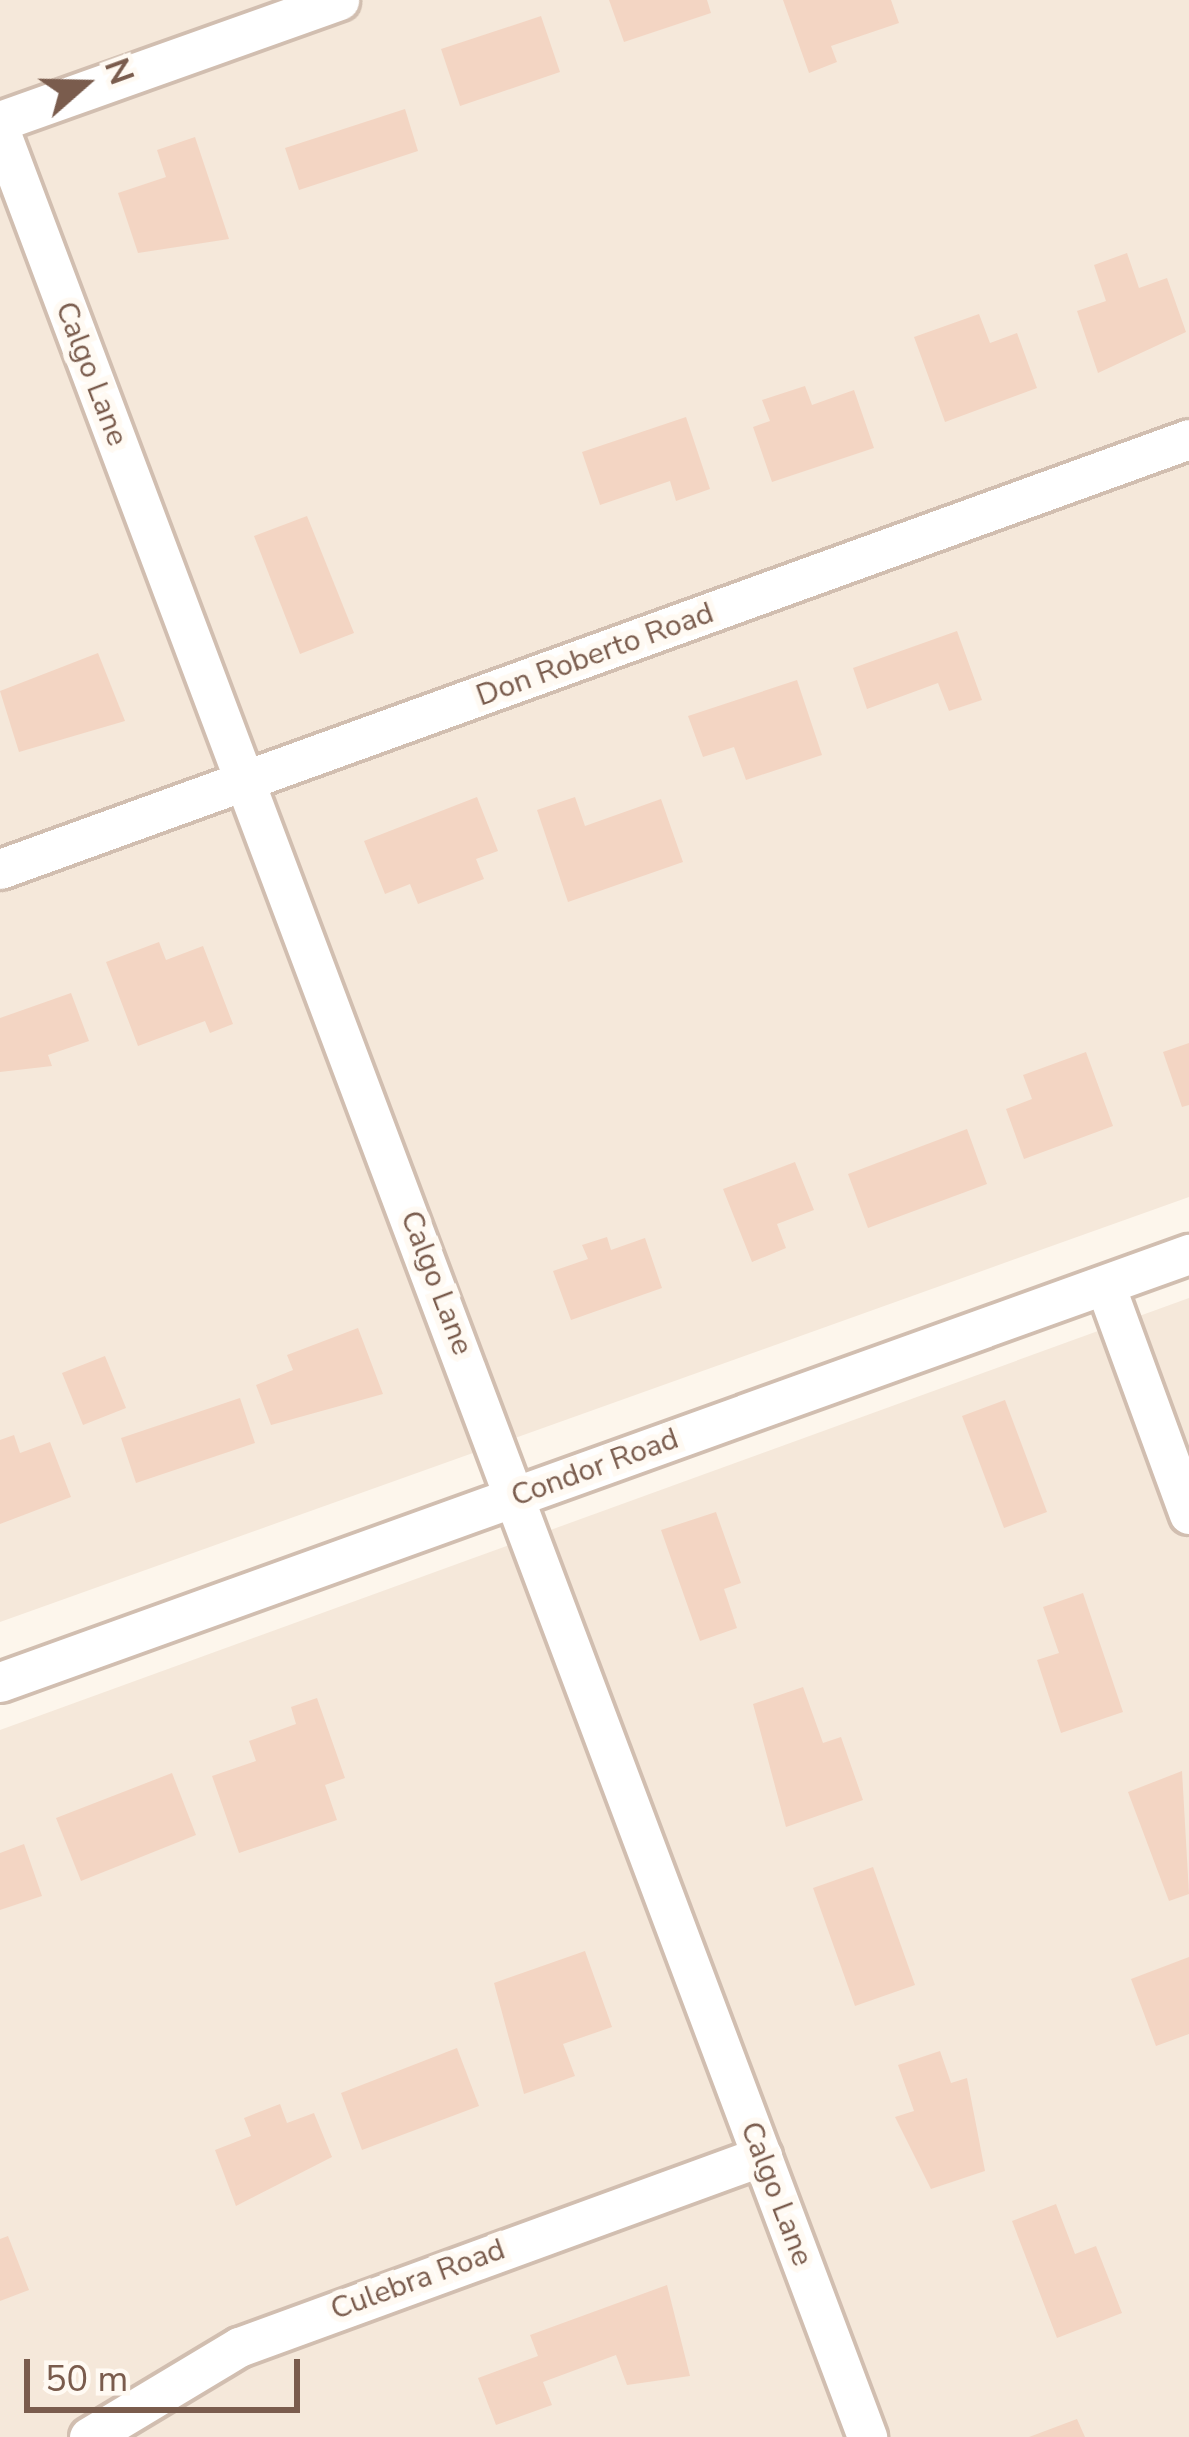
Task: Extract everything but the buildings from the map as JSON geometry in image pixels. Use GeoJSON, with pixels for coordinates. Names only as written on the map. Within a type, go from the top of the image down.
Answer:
{"type":"FeatureCollection","features":[{"type":"Feature","properties":{"kind":"street"},"geometry":{"type":"LineString","coordinates":[[0,121],[339,0]]}},
{"type":"Feature","properties":{"kind":"street","name":"Calgo Lane"},"geometry":{"type":"LineString","coordinates":[[0,131],[867,2437]]}},
{"type":"Feature","properties":{"kind":"street","name":"Don Roberto Road"},"geometry":{"type":"LineString","coordinates":[[0,869],[1189,439]]}},
{"type":"Feature","properties":{"kind":"street","name":"Condor Road"},"geometry":{"type":"LineString","coordinates":[[0,1682],[1189,1254]]}},
{"type":"Feature","properties":{"kind":"street"},"geometry":{"type":"LineString","coordinates":[[1105,1285],[1189,1514]]}},
{"type":"Feature","properties":{"kind":"street","name":"Culebra Road"},"geometry":{"type":"LineString","coordinates":[[89,2437],[239,2347],[762,2156]]}},
{"type":"Feature","properties":{"kind":"shaded area"},"geometry":{"type":"Polygon","coordinates":[[[0,0],[1189,0],[1189,1197],[0,1622],[0,0]]]}},
{"type":"Feature","properties":{"kind":"shaded area"},"geometry":{"type":"Polygon","coordinates":[[[1189,1298],[1189,2437],[0,2437],[0,1730],[1189,1298]]]}}]}
